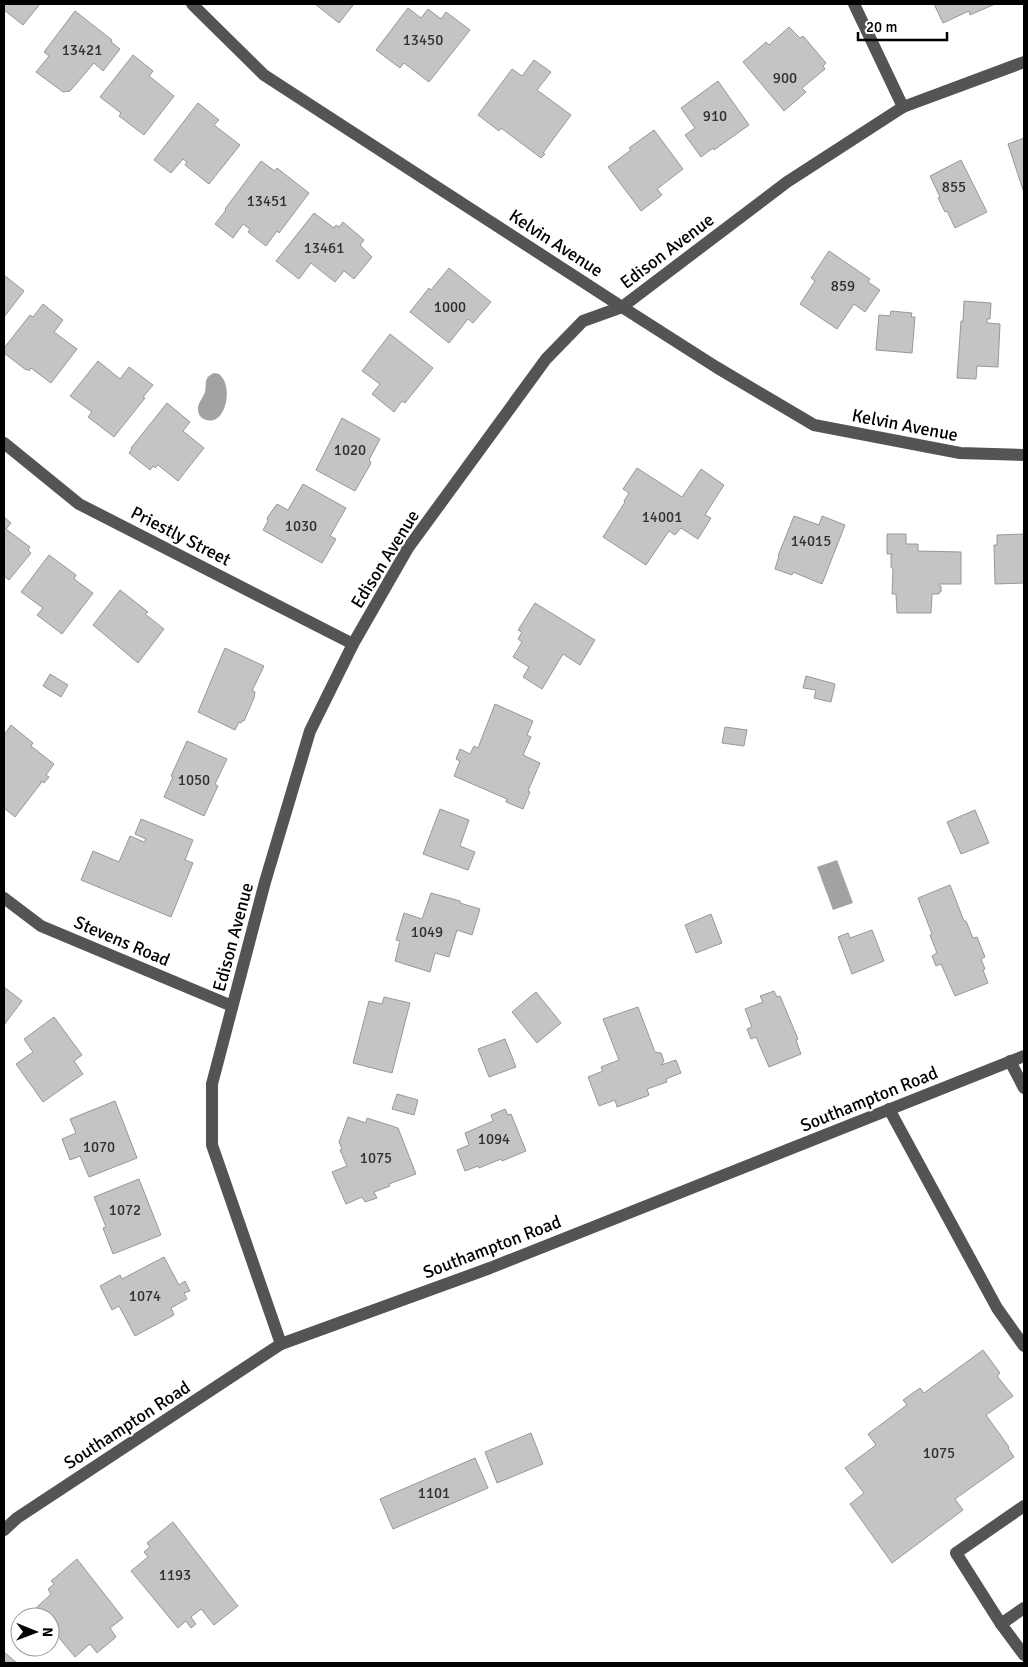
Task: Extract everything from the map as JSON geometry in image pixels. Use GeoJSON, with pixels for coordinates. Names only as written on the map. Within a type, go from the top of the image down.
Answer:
{"type":"FeatureCollection","features":[{"type":"Feature","properties":{"kind":"street","name":"Kelvin Avenue"},"geometry":{"type":"LineString","coordinates":[[192,4],[264,75],[716,367],[814,425],[960,453],[1024,455]]}},
{"type":"Feature","properties":{"kind":"street"},"geometry":{"type":"LineString","coordinates":[[854,4],[903,107]]}},
{"type":"Feature","properties":{"kind":"street","name":"Edison Avenue"},"geometry":{"type":"LineString","coordinates":[[281,1344],[212,1145],[212,1084],[265,882],[310,731],[353,644],[408,548],[546,359],[584,321],[622,307],[787,182],[903,107],[1024,62]]}},
{"type":"Feature","properties":{"kind":"street","name":"Priestly Street"},"geometry":{"type":"LineString","coordinates":[[4,443],[79,504],[353,644]]}},
{"type":"Feature","properties":{"kind":"street","name":"Stevens Road"},"geometry":{"type":"LineString","coordinates":[[4,898],[41,926],[232,1006]]}},
{"type":"Feature","properties":{"kind":"street","name":"Southampton Road"},"geometry":{"type":"LineString","coordinates":[[4,1530],[17,1518],[281,1344],[490,1268],[1024,1056]]}},
{"type":"Feature","properties":{"kind":"street"},"geometry":{"type":"LineString","coordinates":[[1010,1061],[1024,1088]]}},
{"type":"Feature","properties":{"kind":"street"},"geometry":{"type":"LineString","coordinates":[[889,1109],[997,1308],[1024,1346]]}},
{"type":"Feature","properties":{"kind":"street"},"geometry":{"type":"LineString","coordinates":[[1024,1506],[956,1553],[1001,1624],[1024,1655]]}},
{"type":"Feature","properties":{"kind":"street"},"geometry":{"type":"LineString","coordinates":[[1001,1624],[1024,1608]]}},
{"type":"Feature","properties":{"kind":"shaded area"},"geometry":{"type":"Polygon","coordinates":[[[214,373],[219,374],[224,380],[227,397],[222,413],[217,418],[211,420],[202,418],[198,408],[205,392],[206,381],[214,373]]]}},
{"type":"Feature","properties":{"kind":"shaded area"},"geometry":{"type":"Polygon","coordinates":[[[837,860],[853,903],[833,910],[817,867],[837,860]]]}},
{"type":"Feature","properties":{"kind":"building"},"geometry":{"type":"Polygon","coordinates":[[[4,4],[40,4],[23,25],[4,10],[4,4]]]}},
{"type":"Feature","properties":{"kind":"building"},"geometry":{"type":"Polygon","coordinates":[[[315,4],[354,4],[339,23],[315,4]]]}},
{"type":"Feature","properties":{"kind":"building"},"geometry":{"type":"Polygon","coordinates":[[[934,4],[995,4],[970,15],[969,11],[943,23],[934,4]]]}},
{"type":"Feature","properties":{"kind":"building"},"geometry":{"type":"Polygon","coordinates":[[[408,8],[421,18],[428,9],[441,19],[446,12],[470,30],[429,82],[404,63],[400,68],[376,50],[408,8]]]}},
{"type":"Feature","properties":{"kind":"building"},"geometry":{"type":"Polygon","coordinates":[[[75,11],[112,40],[111,42],[120,49],[103,71],[94,63],[70,91],[63,92],[36,72],[49,56],[44,52],[75,11]]]}},
{"type":"Feature","properties":{"kind":"building"},"geometry":{"type":"Polygon","coordinates":[[[789,27],[800,38],[803,36],[826,63],[823,66],[825,69],[802,88],[806,92],[784,111],[743,62],[766,42],[769,45],[789,27]]]}},
{"type":"Feature","properties":{"kind":"building"},"geometry":{"type":"Polygon","coordinates":[[[133,55],[153,71],[149,76],[174,96],[144,135],[119,116],[121,113],[100,97],[133,55]]]}},
{"type":"Feature","properties":{"kind":"building"},"geometry":{"type":"Polygon","coordinates":[[[534,60],[551,72],[537,90],[571,115],[541,158],[501,128],[499,131],[478,115],[512,69],[522,76],[534,60]]]}},
{"type":"Feature","properties":{"kind":"building"},"geometry":{"type":"Polygon","coordinates":[[[718,81],[749,125],[701,157],[685,135],[695,128],[681,108],[718,81]]]}},
{"type":"Feature","properties":{"kind":"building"},"geometry":{"type":"Polygon","coordinates":[[[198,103],[219,120],[214,125],[240,145],[209,184],[185,165],[187,162],[183,159],[171,173],[154,160],[198,103]]]}},
{"type":"Feature","properties":{"kind":"building"},"geometry":{"type":"Polygon","coordinates":[[[654,130],[683,169],[657,189],[662,195],[641,211],[608,167],[631,150],[629,148],[654,130]]]}},
{"type":"Feature","properties":{"kind":"building"},"geometry":{"type":"Polygon","coordinates":[[[1024,138],[1024,193],[1008,144],[1024,138]]]}},
{"type":"Feature","properties":{"kind":"building"},"geometry":{"type":"Polygon","coordinates":[[[961,160],[987,212],[955,228],[938,198],[940,197],[930,176],[961,160]]]}},
{"type":"Feature","properties":{"kind":"building"},"geometry":{"type":"Polygon","coordinates":[[[261,161],[275,171],[277,168],[309,193],[279,233],[277,231],[266,246],[248,232],[250,229],[243,224],[233,238],[215,224],[261,161]]]}},
{"type":"Feature","properties":{"kind":"building"},"geometry":{"type":"Polygon","coordinates":[[[314,213],[334,228],[336,225],[339,227],[343,222],[364,240],[360,245],[372,257],[354,279],[344,271],[335,282],[311,263],[299,279],[276,261],[314,213]]]}},
{"type":"Feature","properties":{"kind":"building"},"geometry":{"type":"Polygon","coordinates":[[[829,251],[870,279],[868,282],[880,290],[865,312],[854,304],[837,329],[800,304],[815,281],[811,278],[829,251]]]}},
{"type":"Feature","properties":{"kind":"building"},"geometry":{"type":"Polygon","coordinates":[[[449,268],[491,302],[473,323],[468,319],[449,343],[410,312],[429,288],[431,290],[449,268]]]}},
{"type":"Feature","properties":{"kind":"building"},"geometry":{"type":"Polygon","coordinates":[[[4,275],[24,291],[4,317],[4,275]]]}},
{"type":"Feature","properties":{"kind":"building"},"geometry":{"type":"Polygon","coordinates":[[[964,301],[991,303],[990,319],[987,319],[987,323],[1000,324],[998,367],[977,366],[976,379],[957,378],[964,301]]]}},
{"type":"Feature","properties":{"kind":"building"},"geometry":{"type":"Polygon","coordinates":[[[43,304],[63,320],[54,332],[77,349],[51,383],[31,368],[29,371],[26,370],[4,353],[4,348],[30,315],[33,317],[43,304]]]}},
{"type":"Feature","properties":{"kind":"building"},"geometry":{"type":"Polygon","coordinates":[[[891,311],[912,313],[911,317],[915,317],[912,353],[876,350],[879,315],[890,316],[891,311]]]}},
{"type":"Feature","properties":{"kind":"building"},"geometry":{"type":"Polygon","coordinates":[[[390,334],[433,368],[405,403],[402,401],[394,412],[372,394],[380,384],[362,371],[390,334]]]}},
{"type":"Feature","properties":{"kind":"building"},"geometry":{"type":"Polygon","coordinates":[[[98,361],[120,379],[129,367],[153,385],[114,437],[88,417],[92,412],[70,396],[98,361]]]}},
{"type":"Feature","properties":{"kind":"building"},"geometry":{"type":"Polygon","coordinates":[[[167,403],[190,422],[183,431],[204,448],[178,481],[158,465],[155,468],[153,466],[150,470],[129,453],[167,403]]]}},
{"type":"Feature","properties":{"kind":"building"},"geometry":{"type":"Polygon","coordinates":[[[342,418],[380,439],[369,460],[371,462],[370,465],[355,491],[316,470],[342,418]]]}},
{"type":"Feature","properties":{"kind":"building"},"geometry":{"type":"Polygon","coordinates":[[[637,468],[682,497],[701,469],[724,485],[705,515],[711,518],[698,539],[681,528],[675,535],[669,531],[646,565],[603,537],[625,502],[629,493],[623,489],[637,468]]]}},
{"type":"Feature","properties":{"kind":"building"},"geometry":{"type":"Polygon","coordinates":[[[303,484],[346,508],[330,536],[336,539],[322,563],[263,530],[268,521],[267,518],[277,504],[288,510],[303,484]]]}},
{"type":"Feature","properties":{"kind":"building"},"geometry":{"type":"Polygon","coordinates":[[[794,516],[819,525],[822,516],[845,525],[822,584],[793,572],[792,575],[775,569],[778,556],[794,516]]]}},
{"type":"Feature","properties":{"kind":"building"},"geometry":{"type":"Polygon","coordinates":[[[4,517],[11,523],[6,529],[30,547],[28,550],[31,553],[9,580],[4,576],[4,517]]]}},
{"type":"Feature","properties":{"kind":"building"},"geometry":{"type":"Polygon","coordinates":[[[887,534],[906,534],[906,544],[918,544],[918,551],[961,552],[961,584],[939,584],[941,592],[939,594],[932,594],[931,613],[897,613],[896,594],[892,594],[893,569],[891,567],[891,555],[893,554],[887,554],[887,534]]]}},
{"type":"Feature","properties":{"kind":"building"},"geometry":{"type":"Polygon","coordinates":[[[1024,534],[1024,583],[995,584],[994,545],[997,545],[997,535],[1024,534]]]}},
{"type":"Feature","properties":{"kind":"building"},"geometry":{"type":"Polygon","coordinates":[[[49,555],[76,575],[74,579],[93,593],[62,634],[37,615],[43,608],[21,592],[49,555]]]}},
{"type":"Feature","properties":{"kind":"building"},"geometry":{"type":"Polygon","coordinates":[[[120,590],[148,612],[145,614],[164,629],[138,663],[93,625],[120,590]]]}},
{"type":"Feature","properties":{"kind":"building"},"geometry":{"type":"Polygon","coordinates":[[[535,603],[595,640],[580,665],[563,654],[542,689],[523,677],[529,667],[513,657],[522,642],[518,639],[522,632],[518,630],[535,603]]]}},
{"type":"Feature","properties":{"kind":"building"},"geometry":{"type":"Polygon","coordinates":[[[225,648],[264,666],[252,691],[255,692],[254,698],[244,721],[239,722],[235,730],[198,712],[225,648]]]}},
{"type":"Feature","properties":{"kind":"building"},"geometry":{"type":"Polygon","coordinates":[[[50,674],[68,685],[61,697],[43,686],[50,674]]]}},
{"type":"Feature","properties":{"kind":"building"},"geometry":{"type":"Polygon","coordinates":[[[806,676],[835,684],[831,702],[814,698],[816,690],[803,688],[806,676]]]}},
{"type":"Feature","properties":{"kind":"building"},"geometry":{"type":"Polygon","coordinates":[[[495,704],[533,721],[527,735],[531,737],[523,755],[540,763],[528,791],[530,792],[523,809],[506,802],[507,799],[454,776],[460,761],[456,759],[460,749],[470,754],[474,746],[478,748],[495,704]]]}},
{"type":"Feature","properties":{"kind":"building"},"geometry":{"type":"Polygon","coordinates":[[[11,725],[33,743],[31,746],[54,764],[46,775],[49,777],[44,783],[41,781],[15,817],[4,808],[4,735],[11,725]]]}},
{"type":"Feature","properties":{"kind":"building"},"geometry":{"type":"Polygon","coordinates":[[[725,727],[747,730],[744,746],[722,743],[725,727]]]}},
{"type":"Feature","properties":{"kind":"building"},"geometry":{"type":"Polygon","coordinates":[[[187,741],[227,759],[215,784],[218,786],[204,816],[164,797],[173,777],[171,776],[187,741]]]}},
{"type":"Feature","properties":{"kind":"building"},"geometry":{"type":"Polygon","coordinates":[[[440,809],[469,820],[460,846],[475,852],[468,870],[423,854],[440,809]]]}},
{"type":"Feature","properties":{"kind":"building"},"geometry":{"type":"Polygon","coordinates":[[[975,810],[989,843],[961,854],[947,822],[975,810]]]}},
{"type":"Feature","properties":{"kind":"building"},"geometry":{"type":"Polygon","coordinates":[[[141,819],[193,840],[185,860],[193,863],[171,917],[81,880],[93,851],[119,862],[130,836],[144,842],[146,839],[135,834],[141,819]]]}},
{"type":"Feature","properties":{"kind":"building"},"geometry":{"type":"Polygon","coordinates":[[[950,885],[964,921],[966,921],[973,938],[977,937],[985,957],[981,959],[988,983],[955,996],[941,964],[936,966],[932,956],[937,953],[918,898],[950,885]]]}},
{"type":"Feature","properties":{"kind":"building"},"geometry":{"type":"Polygon","coordinates":[[[431,893],[480,909],[472,935],[457,930],[449,957],[435,953],[430,972],[395,961],[400,941],[396,940],[404,913],[422,919],[431,893]]]}},
{"type":"Feature","properties":{"kind":"building"},"geometry":{"type":"Polygon","coordinates":[[[711,914],[722,943],[696,953],[685,925],[711,914]]]}},
{"type":"Feature","properties":{"kind":"building"},"geometry":{"type":"Polygon","coordinates":[[[872,930],[884,961],[852,974],[838,937],[848,933],[850,938],[872,930]]]}},
{"type":"Feature","properties":{"kind":"building"},"geometry":{"type":"Polygon","coordinates":[[[4,987],[22,1001],[4,1025],[4,987]]]}},
{"type":"Feature","properties":{"kind":"building"},"geometry":{"type":"Polygon","coordinates":[[[774,991],[777,997],[780,996],[798,1039],[796,1040],[801,1054],[769,1067],[756,1037],[751,1039],[747,1029],[752,1027],[745,1009],[763,1002],[760,996],[774,991]]]}},
{"type":"Feature","properties":{"kind":"building"},"geometry":{"type":"Polygon","coordinates":[[[536,992],[561,1023],[537,1043],[512,1012],[536,992]]]}},
{"type":"Feature","properties":{"kind":"building"},"geometry":{"type":"Polygon","coordinates":[[[384,997],[410,1003],[392,1073],[353,1063],[369,1001],[382,1004],[384,997]]]}},
{"type":"Feature","properties":{"kind":"building"},"geometry":{"type":"Polygon","coordinates":[[[638,1007],[655,1052],[661,1053],[664,1061],[661,1065],[676,1060],[681,1073],[666,1079],[667,1082],[647,1089],[649,1095],[647,1096],[617,1107],[615,1100],[599,1106],[588,1077],[603,1071],[601,1067],[619,1060],[603,1019],[638,1007]]]}},
{"type":"Feature","properties":{"kind":"building"},"geometry":{"type":"Polygon","coordinates":[[[54,1017],[82,1055],[74,1061],[83,1074],[43,1102],[16,1064],[33,1052],[24,1039],[54,1017]]]}},
{"type":"Feature","properties":{"kind":"building"},"geometry":{"type":"Polygon","coordinates":[[[505,1039],[516,1067],[489,1077],[478,1049],[505,1039]]]}},
{"type":"Feature","properties":{"kind":"building"},"geometry":{"type":"Polygon","coordinates":[[[397,1094],[418,1100],[414,1115],[392,1109],[397,1094]]]}},
{"type":"Feature","properties":{"kind":"building"},"geometry":{"type":"Polygon","coordinates":[[[115,1101],[137,1158],[89,1177],[80,1156],[70,1160],[62,1139],[76,1133],[70,1119],[115,1101]]]}},
{"type":"Feature","properties":{"kind":"building"},"geometry":{"type":"Polygon","coordinates":[[[505,1109],[508,1115],[511,1114],[526,1151],[502,1161],[501,1159],[479,1168],[478,1166],[465,1171],[457,1150],[469,1145],[465,1133],[493,1121],[491,1115],[505,1109]]]}},
{"type":"Feature","properties":{"kind":"building"},"geometry":{"type":"Polygon","coordinates":[[[348,1117],[366,1123],[367,1118],[398,1128],[416,1174],[374,1192],[377,1198],[365,1202],[362,1197],[346,1204],[332,1172],[347,1166],[340,1150],[342,1149],[339,1142],[348,1117]]]}},
{"type":"Feature","properties":{"kind":"building"},"geometry":{"type":"Polygon","coordinates":[[[139,1179],[161,1235],[113,1254],[103,1228],[106,1227],[94,1197],[139,1179]]]}},
{"type":"Feature","properties":{"kind":"building"},"geometry":{"type":"Polygon","coordinates":[[[164,1257],[179,1285],[185,1281],[190,1291],[184,1293],[187,1299],[171,1308],[174,1315],[135,1336],[119,1306],[112,1310],[100,1286],[120,1275],[122,1279],[164,1257]]]}},
{"type":"Feature","properties":{"kind":"building"},"geometry":{"type":"Polygon","coordinates":[[[983,1350],[1000,1373],[997,1376],[1013,1396],[986,1415],[1014,1457],[955,1499],[963,1510],[892,1563],[850,1504],[864,1493],[845,1468],[876,1445],[868,1434],[907,1405],[903,1400],[920,1388],[924,1393],[983,1350]]]}},
{"type":"Feature","properties":{"kind":"building"},"geometry":{"type":"Polygon","coordinates":[[[531,1433],[543,1464],[497,1483],[485,1452],[531,1433]]]}},
{"type":"Feature","properties":{"kind":"building"},"geometry":{"type":"Polygon","coordinates":[[[475,1458],[488,1488],[393,1529],[380,1499],[475,1458]]]}},
{"type":"Feature","properties":{"kind":"building"},"geometry":{"type":"Polygon","coordinates":[[[173,1522],[238,1606],[214,1625],[201,1609],[191,1617],[196,1624],[191,1628],[186,1621],[178,1628],[131,1571],[148,1557],[144,1552],[150,1547],[147,1543],[173,1522]]]}},
{"type":"Feature","properties":{"kind":"building"},"geometry":{"type":"Polygon","coordinates":[[[77,1559],[123,1618],[110,1628],[116,1637],[97,1653],[90,1644],[75,1657],[60,1639],[60,1607],[37,1607],[51,1594],[48,1589],[54,1584],[51,1581],[77,1559]]]}},
{"type":"Feature","properties":{"kind":"building"},"geometry":{"type":"Polygon","coordinates":[[[4,1652],[17,1663],[4,1663],[4,1652]]]}}]}
